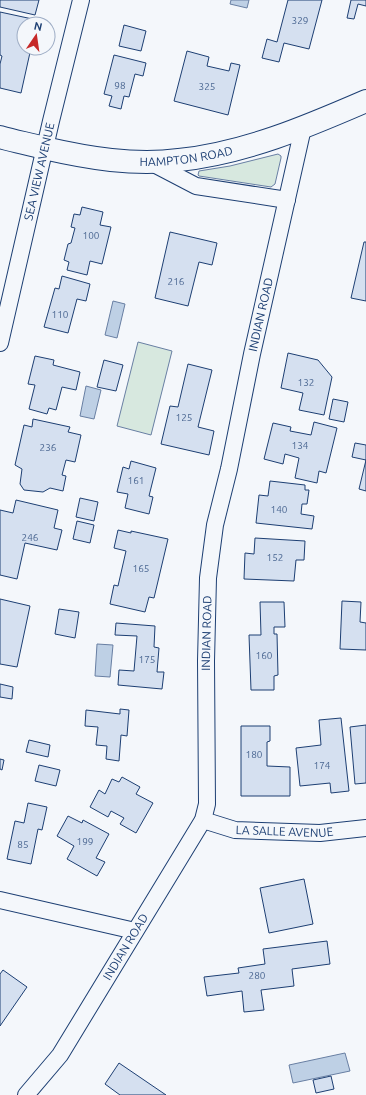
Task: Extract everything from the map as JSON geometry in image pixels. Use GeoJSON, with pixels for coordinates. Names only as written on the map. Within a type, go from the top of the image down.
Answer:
{"type":"FeatureCollection","features":[{"type":"Feature","properties":{"kind":"street","name":"SEA VIEW AVENUE"},"geometry":{"type":"LineString","coordinates":[[0,343],[81,0]]}},
{"type":"Feature","properties":{"kind":"street","name":"HAMPTON ROAD"},"geometry":{"type":"LineString","coordinates":[[0,137],[64,153],[97,158],[150,162],[178,161],[202,157],[255,144],[303,128],[366,101]]}},
{"type":"Feature","properties":{"kind":"street","name":"INDIAN ROAD"},"geometry":{"type":"LineString","coordinates":[[26,1095],[60,1055],[203,820],[207,804],[206,661],[208,578],[215,525],[229,469],[252,354],[303,128]]}},
{"type":"Feature","properties":{"kind":"street"},"geometry":{"type":"LineString","coordinates":[[150,162],[196,186],[287,200]]}},
{"type":"Feature","properties":{"kind":"street","name":"LA SALLE AVENUE"},"geometry":{"type":"LineString","coordinates":[[203,820],[235,830],[320,833],[366,828]]}},
{"type":"Feature","properties":{"kind":"street"},"geometry":{"type":"LineString","coordinates":[[0,900],[135,931]]}},
{"type":"Feature","properties":{"kind":"shaded area"},"geometry":{"type":"Polygon","coordinates":[[[278,154],[281,158],[275,184],[271,187],[198,175],[199,171],[230,166],[278,154]]]}},
{"type":"Feature","properties":{"kind":"shaded area"},"geometry":{"type":"Polygon","coordinates":[[[138,342],[172,351],[151,435],[117,426],[138,342]]]}},
{"type":"Feature","properties":{"kind":"water"},"geometry":{"type":"Polygon","coordinates":[[[231,0],[249,0],[247,8],[230,4],[231,0]]]}},
{"type":"Feature","properties":{"kind":"water"},"geometry":{"type":"Polygon","coordinates":[[[113,301],[125,304],[117,338],[105,335],[113,301]]]}},
{"type":"Feature","properties":{"kind":"water"},"geometry":{"type":"Polygon","coordinates":[[[86,386],[101,390],[94,419],[80,416],[86,386]]]}},
{"type":"Feature","properties":{"kind":"water"},"geometry":{"type":"Polygon","coordinates":[[[97,644],[113,645],[110,677],[95,676],[97,644]]]}},
{"type":"Feature","properties":{"kind":"water"},"geometry":{"type":"Polygon","coordinates":[[[345,1053],[350,1071],[293,1083],[289,1065],[345,1053]]]}},
{"type":"Feature","properties":{"kind":"building"},"geometry":{"type":"Polygon","coordinates":[[[0,0],[39,0],[35,15],[0,7],[0,0]]]}},
{"type":"Feature","properties":{"kind":"building"},"geometry":{"type":"Polygon","coordinates":[[[288,0],[322,0],[309,49],[284,43],[279,62],[262,58],[267,39],[277,42],[288,0]]]}},
{"type":"Feature","properties":{"kind":"building"},"geometry":{"type":"Polygon","coordinates":[[[351,0],[366,0],[366,6],[358,4],[354,19],[347,18],[351,0]]]}},
{"type":"Feature","properties":{"kind":"building"},"geometry":{"type":"Polygon","coordinates":[[[0,12],[18,16],[16,16],[16,56],[29,56],[21,93],[0,88],[0,64],[2,56],[0,55],[0,12]]]}},
{"type":"Feature","properties":{"kind":"building"},"geometry":{"type":"Polygon","coordinates":[[[124,25],[146,31],[141,51],[119,46],[124,25]]]}},
{"type":"Feature","properties":{"kind":"building"},"geometry":{"type":"Polygon","coordinates":[[[187,51],[209,57],[207,66],[229,71],[231,63],[240,65],[228,115],[174,101],[187,51]]]}},
{"type":"Feature","properties":{"kind":"building"},"geometry":{"type":"Polygon","coordinates":[[[114,55],[146,63],[143,76],[135,74],[129,97],[124,96],[121,109],[109,106],[112,96],[104,94],[114,55]]]}},
{"type":"Feature","properties":{"kind":"building"},"geometry":{"type":"Polygon","coordinates":[[[82,207],[103,212],[100,225],[111,227],[102,264],[90,261],[87,275],[67,270],[69,262],[64,260],[68,244],[71,243],[75,228],[71,227],[74,214],[80,215],[82,207]]]}},
{"type":"Feature","properties":{"kind":"building"},"geometry":{"type":"Polygon","coordinates":[[[170,232],[217,243],[212,265],[199,262],[188,306],[155,298],[170,232]]]}},
{"type":"Feature","properties":{"kind":"building"},"geometry":{"type":"Polygon","coordinates":[[[364,242],[366,242],[366,301],[351,298],[364,242]]]}},
{"type":"Feature","properties":{"kind":"building"},"geometry":{"type":"Polygon","coordinates":[[[62,276],[90,284],[86,301],[77,299],[68,333],[44,327],[55,288],[59,289],[62,276]]]}},
{"type":"Feature","properties":{"kind":"building"},"geometry":{"type":"Polygon","coordinates":[[[288,353],[318,360],[332,377],[324,415],[299,410],[303,393],[281,388],[288,353]]]}},
{"type":"Feature","properties":{"kind":"building"},"geometry":{"type":"Polygon","coordinates":[[[35,356],[54,360],[53,365],[80,372],[76,390],[62,387],[56,410],[49,408],[47,414],[29,409],[35,385],[28,384],[35,356]]]}},
{"type":"Feature","properties":{"kind":"building"},"geometry":{"type":"Polygon","coordinates":[[[104,360],[123,365],[116,391],[97,387],[104,360]]]}},
{"type":"Feature","properties":{"kind":"building"},"geometry":{"type":"Polygon","coordinates":[[[188,364],[212,370],[198,427],[214,431],[209,455],[161,444],[170,406],[178,407],[188,364]]]}},
{"type":"Feature","properties":{"kind":"building"},"geometry":{"type":"Polygon","coordinates":[[[333,399],[348,402],[344,422],[329,419],[333,399]]]}},
{"type":"Feature","properties":{"kind":"building"},"geometry":{"type":"Polygon","coordinates":[[[33,419],[70,427],[68,432],[81,435],[75,462],[66,460],[62,475],[66,476],[63,491],[50,488],[43,492],[24,490],[20,484],[22,469],[15,465],[24,425],[32,427],[33,419]]]}},
{"type":"Feature","properties":{"kind":"building"},"geometry":{"type":"Polygon","coordinates":[[[314,422],[337,428],[326,473],[319,471],[317,483],[295,478],[299,458],[285,454],[283,464],[264,459],[273,423],[291,427],[290,431],[311,435],[314,422]]]}},
{"type":"Feature","properties":{"kind":"building"},"geometry":{"type":"Polygon","coordinates":[[[355,443],[366,445],[366,460],[352,457],[355,443]]]}},
{"type":"Feature","properties":{"kind":"building"},"geometry":{"type":"Polygon","coordinates":[[[366,460],[366,491],[359,489],[366,460]]]}},
{"type":"Feature","properties":{"kind":"building"},"geometry":{"type":"Polygon","coordinates":[[[131,461],[156,468],[149,496],[153,497],[149,514],[125,508],[128,494],[117,492],[123,467],[129,469],[131,461]]]}},
{"type":"Feature","properties":{"kind":"building"},"geometry":{"type":"Polygon","coordinates":[[[270,481],[305,485],[305,490],[309,490],[307,504],[302,504],[301,514],[314,516],[312,529],[256,523],[259,495],[268,496],[270,481]]]}},
{"type":"Feature","properties":{"kind":"building"},"geometry":{"type":"Polygon","coordinates":[[[80,498],[98,502],[94,521],[76,517],[80,498]]]}},
{"type":"Feature","properties":{"kind":"building"},"geometry":{"type":"Polygon","coordinates":[[[16,500],[58,510],[54,528],[62,530],[57,550],[25,543],[17,579],[0,575],[0,510],[13,513],[16,500]]]}},
{"type":"Feature","properties":{"kind":"building"},"geometry":{"type":"Polygon","coordinates":[[[77,521],[94,525],[90,543],[73,539],[77,521]]]}},
{"type":"Feature","properties":{"kind":"building"},"geometry":{"type":"Polygon","coordinates":[[[118,530],[131,533],[131,531],[168,539],[154,598],[149,597],[145,612],[110,604],[114,585],[118,586],[126,551],[114,548],[118,530]]]}},
{"type":"Feature","properties":{"kind":"building"},"geometry":{"type":"Polygon","coordinates":[[[255,538],[305,541],[304,560],[296,560],[294,581],[244,579],[245,553],[254,554],[255,538]]]}},
{"type":"Feature","properties":{"kind":"building"},"geometry":{"type":"Polygon","coordinates":[[[0,599],[30,606],[17,667],[0,664],[0,599]]]}},
{"type":"Feature","properties":{"kind":"building"},"geometry":{"type":"Polygon","coordinates":[[[342,601],[361,602],[360,622],[366,623],[366,650],[340,649],[342,601]]]}},
{"type":"Feature","properties":{"kind":"building"},"geometry":{"type":"Polygon","coordinates":[[[260,602],[284,602],[285,627],[274,627],[274,634],[277,634],[278,675],[274,676],[274,690],[251,690],[249,635],[261,635],[260,602]]]}},
{"type":"Feature","properties":{"kind":"building"},"geometry":{"type":"Polygon","coordinates":[[[59,609],[79,612],[75,638],[55,634],[59,609]]]}},
{"type":"Feature","properties":{"kind":"building"},"geometry":{"type":"Polygon","coordinates":[[[116,623],[155,626],[154,647],[159,648],[157,672],[164,672],[162,689],[118,685],[119,670],[134,671],[137,636],[115,635],[116,623]]]}},
{"type":"Feature","properties":{"kind":"building"},"geometry":{"type":"Polygon","coordinates":[[[0,684],[13,687],[12,699],[0,697],[0,684]]]}},
{"type":"Feature","properties":{"kind":"building"},"geometry":{"type":"Polygon","coordinates":[[[120,709],[129,710],[127,736],[121,735],[119,761],[106,759],[107,746],[96,745],[98,727],[85,726],[86,710],[120,714],[120,709]]]}},
{"type":"Feature","properties":{"kind":"building"},"geometry":{"type":"Polygon","coordinates":[[[341,718],[349,791],[331,793],[330,783],[300,786],[296,748],[321,745],[319,720],[341,718]]]}},
{"type":"Feature","properties":{"kind":"building"},"geometry":{"type":"Polygon","coordinates":[[[366,725],[366,783],[355,784],[350,727],[366,725]]]}},
{"type":"Feature","properties":{"kind":"building"},"geometry":{"type":"Polygon","coordinates":[[[241,726],[270,726],[270,741],[267,742],[267,766],[290,767],[290,796],[241,796],[241,726]]]}},
{"type":"Feature","properties":{"kind":"building"},"geometry":{"type":"Polygon","coordinates":[[[29,740],[50,745],[48,757],[26,752],[29,740]]]}},
{"type":"Feature","properties":{"kind":"building"},"geometry":{"type":"Polygon","coordinates":[[[0,759],[4,760],[2,770],[0,769],[0,759]]]}},
{"type":"Feature","properties":{"kind":"building"},"geometry":{"type":"Polygon","coordinates":[[[39,765],[60,770],[56,786],[35,781],[39,765]]]}},
{"type":"Feature","properties":{"kind":"building"},"geometry":{"type":"Polygon","coordinates":[[[122,777],[140,787],[136,794],[153,803],[136,833],[120,824],[124,818],[111,811],[108,817],[90,807],[99,790],[105,794],[112,779],[119,782],[122,777]]]}},
{"type":"Feature","properties":{"kind":"building"},"geometry":{"type":"Polygon","coordinates":[[[28,803],[47,807],[42,830],[38,829],[31,864],[7,859],[15,821],[24,823],[28,803]]]}},
{"type":"Feature","properties":{"kind":"building"},"geometry":{"type":"Polygon","coordinates":[[[68,816],[82,823],[83,820],[109,834],[96,858],[105,862],[97,876],[67,859],[74,846],[57,836],[68,816]]]}},
{"type":"Feature","properties":{"kind":"building"},"geometry":{"type":"Polygon","coordinates":[[[304,879],[313,924],[269,933],[260,888],[304,879]]]}},
{"type":"Feature","properties":{"kind":"building"},"geometry":{"type":"Polygon","coordinates":[[[327,941],[330,964],[292,969],[294,986],[261,990],[264,1010],[244,1012],[242,991],[207,996],[204,977],[239,973],[238,968],[265,964],[263,949],[327,941]]]}},
{"type":"Feature","properties":{"kind":"building"},"geometry":{"type":"Polygon","coordinates":[[[3,970],[27,987],[0,1026],[0,974],[3,970]]]}},
{"type":"Feature","properties":{"kind":"building"},"geometry":{"type":"Polygon","coordinates":[[[119,1063],[166,1095],[120,1095],[105,1084],[119,1063]]]}},
{"type":"Feature","properties":{"kind":"building"},"geometry":{"type":"Polygon","coordinates":[[[331,1076],[334,1089],[316,1093],[313,1080],[331,1076]]]}}]}
